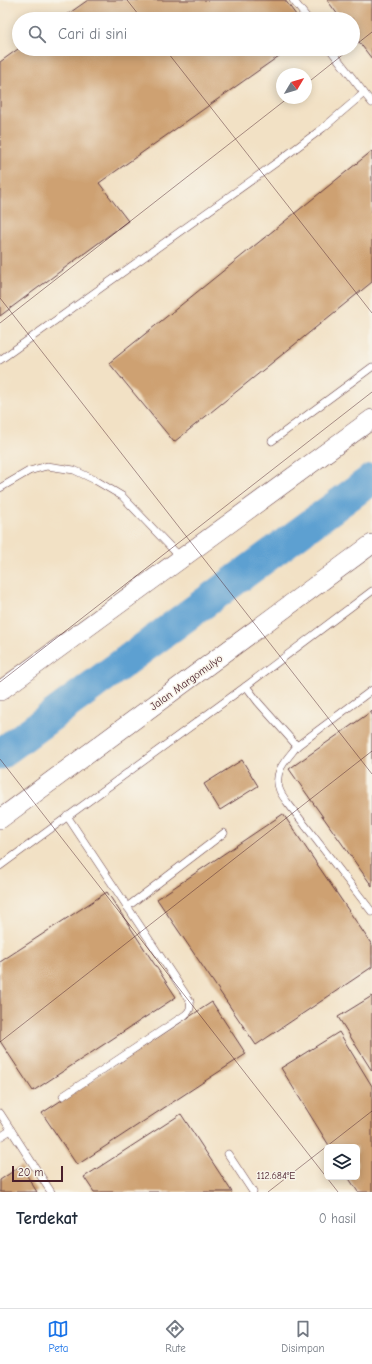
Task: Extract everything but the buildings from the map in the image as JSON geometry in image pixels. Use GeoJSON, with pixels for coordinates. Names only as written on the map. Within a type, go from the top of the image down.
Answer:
{"type":"FeatureCollection","features":[{"type":"Feature","properties":{"kind":"main road"},"geometry":{"type":"LineString","coordinates":[[0,691],[372,418]]}},
{"type":"Feature","properties":{"kind":"main road","name":"Jalan Margomulyo"},"geometry":{"type":"LineString","coordinates":[[0,819],[372,544]]}},
{"type":"Feature","properties":{"kind":"lane"},"geometry":{"type":"LineString","coordinates":[[293,0],[302,12]]}},
{"type":"Feature","properties":{"kind":"lane"},"geometry":{"type":"LineString","coordinates":[[335,56],[372,103]]}},
{"type":"Feature","properties":{"kind":"lane"},"geometry":{"type":"LineString","coordinates":[[0,360],[280,160],[364,93]]}},
{"type":"Feature","properties":{"kind":"lane"},"geometry":{"type":"LineString","coordinates":[[272,441],[372,367]]}},
{"type":"Feature","properties":{"kind":"lane"},"geometry":{"type":"LineString","coordinates":[[0,488],[30,471],[47,466],[74,470],[95,480],[122,496],[181,558]]}},
{"type":"Feature","properties":{"kind":"lane"},"geometry":{"type":"LineString","coordinates":[[0,866],[246,686],[372,591]]}},
{"type":"Feature","properties":{"kind":"lane"},"geometry":{"type":"LineString","coordinates":[[246,686],[258,702],[297,746]]}},
{"type":"Feature","properties":{"kind":"lane"},"geometry":{"type":"LineString","coordinates":[[372,690],[297,746],[279,769],[277,779],[278,788],[286,802],[372,912]]}},
{"type":"Feature","properties":{"kind":"lane"},"geometry":{"type":"LineString","coordinates":[[63,1096],[185,1015],[191,1007],[190,1001],[67,816]]}},
{"type":"Feature","properties":{"kind":"lane"},"geometry":{"type":"LineString","coordinates":[[127,907],[224,833]]}},
{"type":"Feature","properties":{"kind":"lane"},"geometry":{"type":"LineString","coordinates":[[0,1113],[52,1192]]}},
{"type":"Feature","properties":{"kind":"lane"},"geometry":{"type":"LineString","coordinates":[[0,1137],[11,1130]]}},
{"type":"Feature","properties":{"kind":"lane"},"geometry":{"type":"LineString","coordinates":[[228,1154],[253,1192]]}},
{"type":"Feature","properties":{"kind":"waterway"},"geometry":{"type":"LineString","coordinates":[[0,754],[372,479]]}}]}
